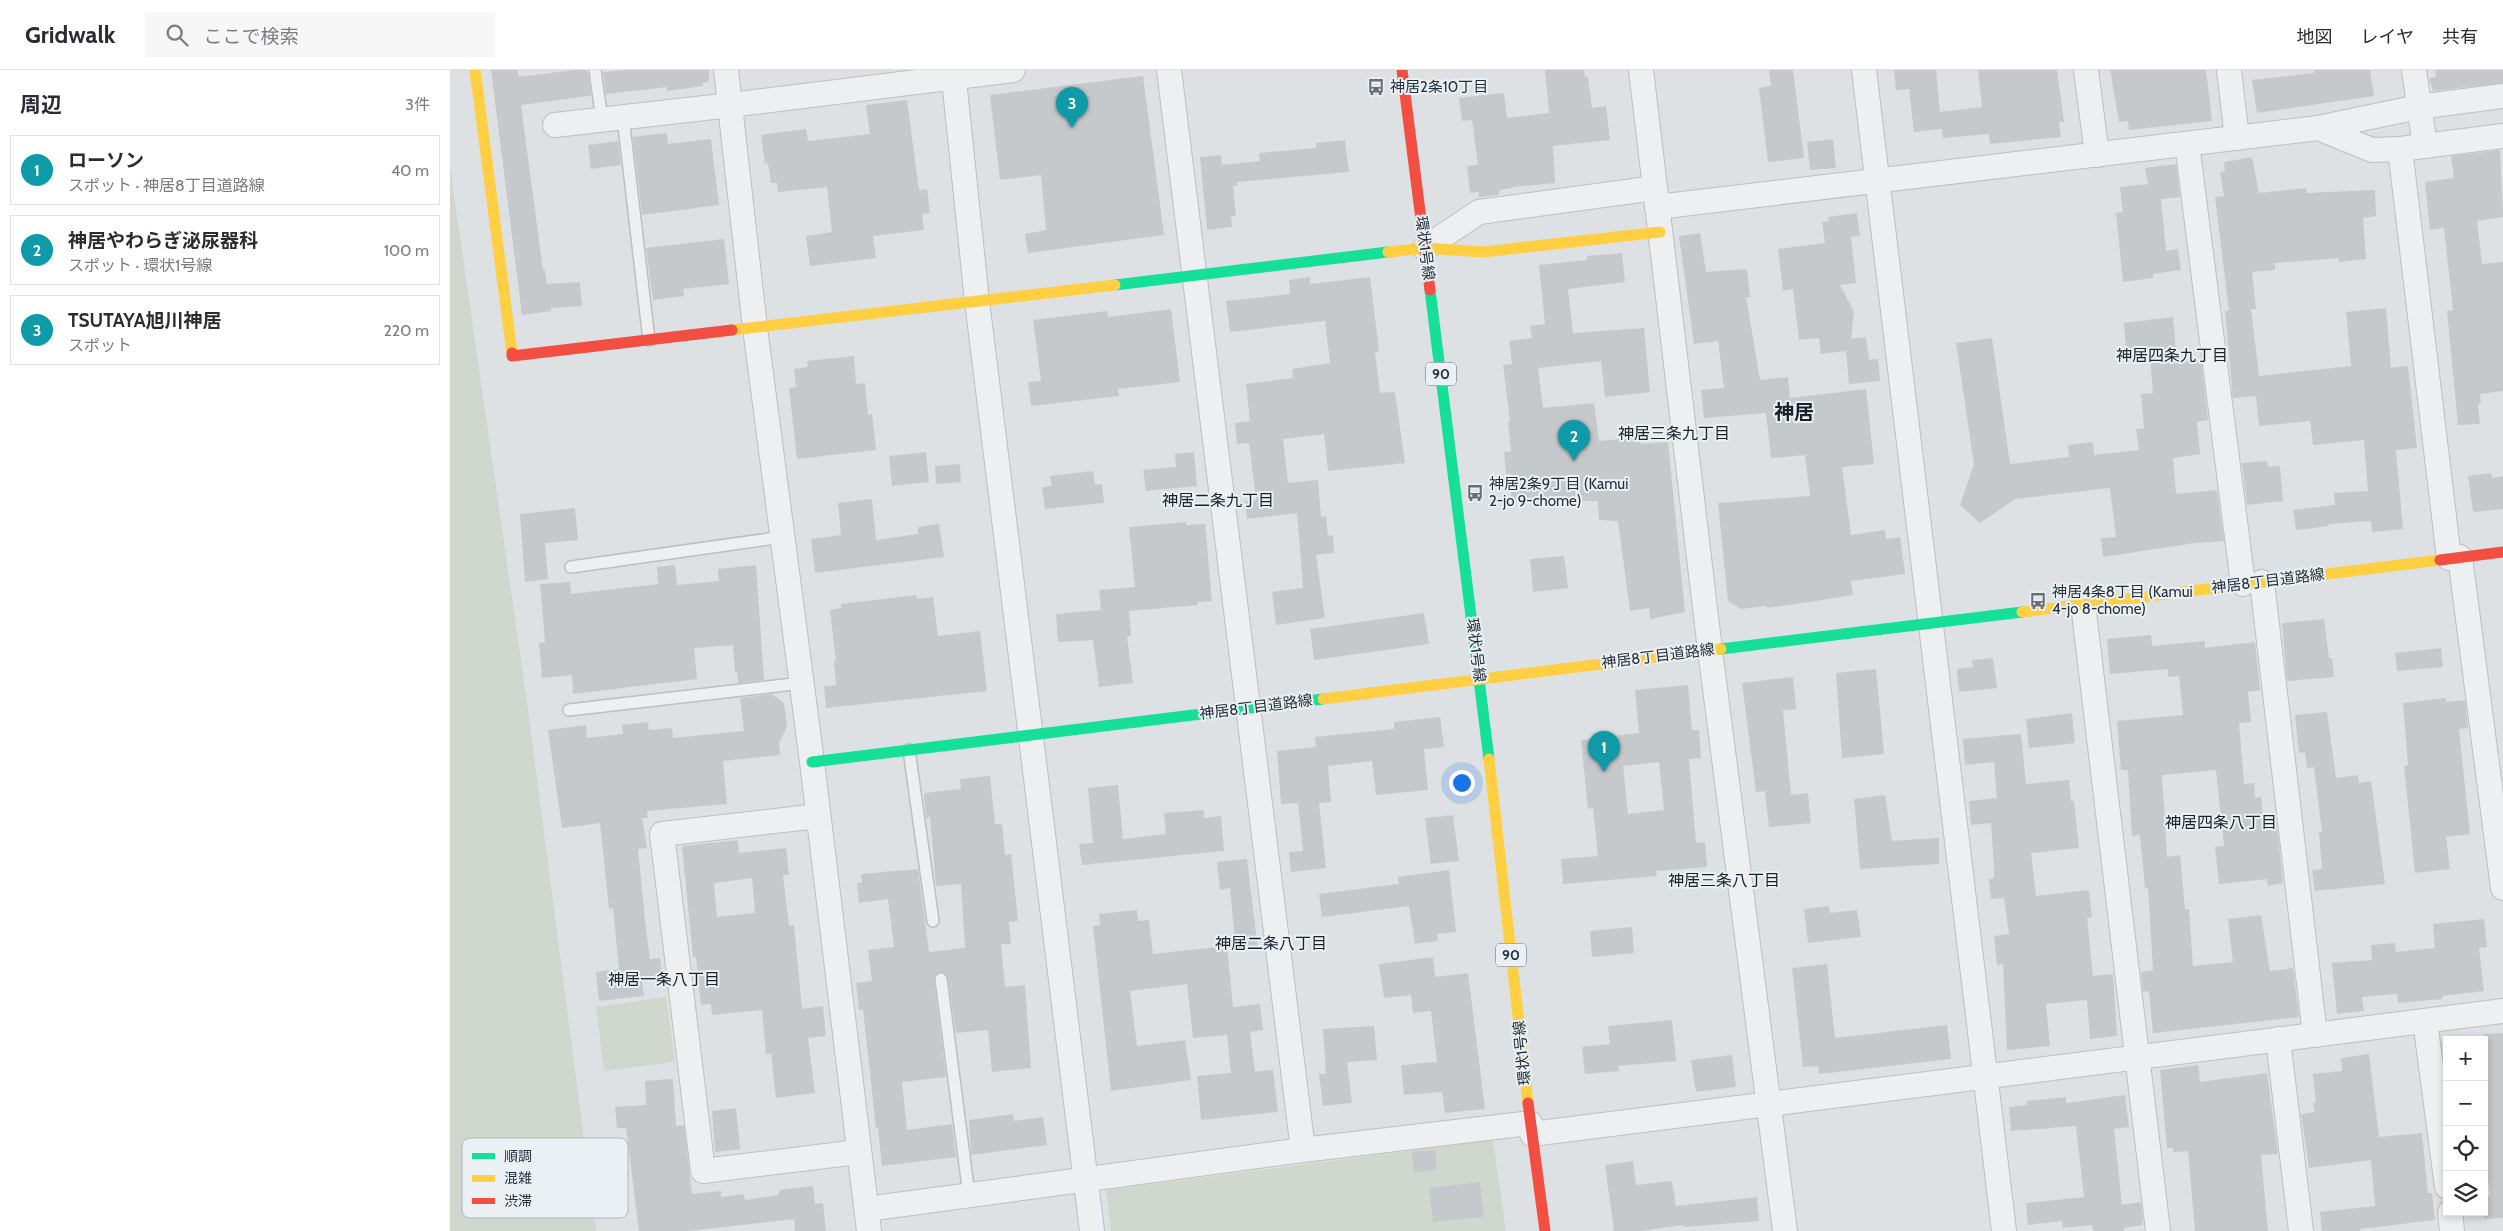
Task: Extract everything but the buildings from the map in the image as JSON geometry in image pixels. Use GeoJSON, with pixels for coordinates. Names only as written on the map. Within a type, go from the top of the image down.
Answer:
{"type":"FeatureCollection","features":[{"type":"Feature","properties":{"kind":"street"},"geometry":{"type":"LineString","coordinates":[[475,70],[512,356],[1425,248],[1483,252],[1660,232]]}},
{"type":"Feature","properties":{"kind":"street"},"geometry":{"type":"LineString","coordinates":[[726,70],[755,328],[812,762],[858,1152],[868,1220],[969,1195],[1302,1150],[1769,1104],[2503,1011]]}},
{"type":"Feature","properties":{"kind":"street"},"geometry":{"type":"LineString","coordinates":[[555,125],[731,106],[954,74],[1013,70]]}},
{"type":"Feature","properties":{"kind":"street"},"geometry":{"type":"LineString","coordinates":[[1169,70],[1302,1150]]}},
{"type":"Feature","properties":{"kind":"street","name":"環状1号線"},"geometry":{"type":"LineString","coordinates":[[1402,70],[1480,678],[1531,1128],[1545,1231]]}},
{"type":"Feature","properties":{"kind":"street"},"geometry":{"type":"LineString","coordinates":[[1641,70],[1710,650],[1785,1231]]}},
{"type":"Feature","properties":{"kind":"street"},"geometry":{"type":"LineString","coordinates":[[1864,70],[2004,1231]]}},
{"type":"Feature","properties":{"kind":"street"},"geometry":{"type":"LineString","coordinates":[[2086,70],[2096,155]]}},
{"type":"Feature","properties":{"kind":"street"},"geometry":{"type":"LineString","coordinates":[[2228,70],[2237,138]]}},
{"type":"Feature","properties":{"kind":"street"},"geometry":{"type":"LineString","coordinates":[[2414,70],[2424,146]]}},
{"type":"Feature","properties":{"kind":"street"},"geometry":{"type":"LineString","coordinates":[[954,74],[978,301],[1092,1231]]}},
{"type":"Feature","properties":{"kind":"street"},"geometry":{"type":"LineString","coordinates":[[1425,248],[1479,212],[1878,181],[2318,128],[2418,107],[2503,96]]}},
{"type":"Feature","properties":{"kind":"street"},"geometry":{"type":"LineString","coordinates":[[2318,128],[2372,150],[2400,149],[2503,136]]}},
{"type":"Feature","properties":{"kind":"street"},"geometry":{"type":"LineString","coordinates":[[2188,144],[2315,1035]]}},
{"type":"Feature","properties":{"kind":"street"},"geometry":{"type":"LineString","coordinates":[[2400,149],[2455,558],[2503,888]]}},
{"type":"Feature","properties":{"kind":"street","name":"神居8丁目道路線"},"geometry":{"type":"LineString","coordinates":[[812,762],[2503,552]]}},
{"type":"Feature","properties":{"kind":"street"},"geometry":{"type":"LineString","coordinates":[[2083,604],[2158,1231]]}},
{"type":"Feature","properties":{"kind":"street"},"geometry":{"type":"LineString","coordinates":[[818,816],[662,834],[663,844],[703,1171],[858,1152]]}},
{"type":"Feature","properties":{"kind":"street"},"geometry":{"type":"LineString","coordinates":[[2425,1021],[2445,1171]]}},
{"type":"Feature","properties":{"kind":"street"},"geometry":{"type":"LineString","coordinates":[[2278,1039],[2301,1231]]}},
{"type":"Feature","properties":{"kind":"street"},"geometry":{"type":"LineString","coordinates":[[2450,1216],[2452,1231]]}},
{"type":"Feature","properties":{"kind":"lane"},"geometry":{"type":"LineString","coordinates":[[595,70],[613,118],[649,340]]}},
{"type":"Feature","properties":{"kind":"lane"},"geometry":{"type":"LineString","coordinates":[[571,567],[783,537]]}},
{"type":"Feature","properties":{"kind":"lane"},"geometry":{"type":"LineString","coordinates":[[569,710],[802,684]]}},
{"type":"Feature","properties":{"kind":"lane"},"geometry":{"type":"LineString","coordinates":[[909,750],[933,922]]}},
{"type":"Feature","properties":{"kind":"lane"},"geometry":{"type":"LineString","coordinates":[[941,978],[969,1195]]}},
{"type":"Feature","properties":{"kind":"shaded area"},"geometry":{"type":"Polygon","coordinates":[[[450,167],[527,702],[584,1138],[462,1138],[462,1218],[594,1218],[596,1231],[450,1231],[450,167]]]}},
{"type":"Feature","properties":{"kind":"shaded area"},"geometry":{"type":"Polygon","coordinates":[[[666,997],[675,1062],[604,1071],[596,1007],[666,997]]]}},
{"type":"Feature","properties":{"kind":"shaded area"},"geometry":{"type":"Polygon","coordinates":[[[1493,1140],[1506,1231],[1111,1231],[1106,1190],[1493,1140]]]}},
{"type":"Feature","properties":{"kind":"traffic: fast"},"geometry":{"type":"LineString","coordinates":[[1115,285],[1388,252]]}},
{"type":"Feature","properties":{"kind":"traffic: fast"},"geometry":{"type":"LineString","coordinates":[[1430,290],[1489,759]]}},
{"type":"Feature","properties":{"kind":"traffic: fast"},"geometry":{"type":"LineString","coordinates":[[1721,649],[2022,612]]}},
{"type":"Feature","properties":{"kind":"traffic: fast"},"geometry":{"type":"LineString","coordinates":[[812,762],[1323,699]]}},
{"type":"Feature","properties":{"kind":"traffic: slow"},"geometry":{"type":"LineString","coordinates":[[475,70],[512,353]]}},
{"type":"Feature","properties":{"kind":"traffic: slow"},"geometry":{"type":"LineString","coordinates":[[1388,252],[1425,248],[1483,252],[1660,232]]}},
{"type":"Feature","properties":{"kind":"traffic: slow"},"geometry":{"type":"LineString","coordinates":[[732,330],[1115,285]]}},
{"type":"Feature","properties":{"kind":"traffic: slow"},"geometry":{"type":"LineString","coordinates":[[2022,612],[2440,560]]}},
{"type":"Feature","properties":{"kind":"traffic: slow"},"geometry":{"type":"LineString","coordinates":[[1323,699],[1721,649]]}},
{"type":"Feature","properties":{"kind":"traffic: slow"},"geometry":{"type":"LineString","coordinates":[[1489,759],[1528,1103]]}},
{"type":"Feature","properties":{"kind":"traffic: jam"},"geometry":{"type":"LineString","coordinates":[[1402,70],[1430,290]]}},
{"type":"Feature","properties":{"kind":"traffic: jam"},"geometry":{"type":"LineString","coordinates":[[512,353],[512,356],[732,330]]}},
{"type":"Feature","properties":{"kind":"traffic: jam"},"geometry":{"type":"LineString","coordinates":[[2440,560],[2503,552]]}},
{"type":"Feature","properties":{"kind":"traffic: jam"},"geometry":{"type":"LineString","coordinates":[[1528,1103],[1545,1231]]}},
{"type":"Feature","properties":{"kind":"place","name":"神居2条10丁目"},"geometry":{"type":"Point","coordinates":[1376,87]}},
{"type":"Feature","properties":{"kind":"place","name":"TSUTAYA旭川神居"},"geometry":{"type":"Point","coordinates":[1072,128]}},
{"type":"Feature","properties":{"kind":"place","name":"神居やわらぎ泌尿器科"},"geometry":{"type":"Point","coordinates":[1574,461]}},
{"type":"Feature","properties":{"kind":"place","name":"神居2条9丁目 (Kamui 2-jo 9-chome)"},"geometry":{"type":"Point","coordinates":[1475,493]}},
{"type":"Feature","properties":{"kind":"place","name":"神居4条8丁目 (Kamui 4-jo 8-chome)"},"geometry":{"type":"Point","coordinates":[2038,601]}},
{"type":"Feature","properties":{"kind":"place","name":"ローソン"},"geometry":{"type":"Point","coordinates":[1604,772]}},
{"type":"Feature","properties":{"kind":"district","name":"神居四条九丁目"},"geometry":{"type":"Point","coordinates":[2172,355]}},
{"type":"Feature","properties":{"kind":"district","name":"神居"},"geometry":{"type":"Point","coordinates":[1794,412]}},
{"type":"Feature","properties":{"kind":"district","name":"神居三条九丁目"},"geometry":{"type":"Point","coordinates":[1674,433]}},
{"type":"Feature","properties":{"kind":"district","name":"神居二条九丁目"},"geometry":{"type":"Point","coordinates":[1218,500]}},
{"type":"Feature","properties":{"kind":"district","name":"神居四条八丁目"},"geometry":{"type":"Point","coordinates":[2221,822]}},
{"type":"Feature","properties":{"kind":"district","name":"神居三条八丁目"},"geometry":{"type":"Point","coordinates":[1724,880]}},
{"type":"Feature","properties":{"kind":"district","name":"神居二条八丁目"},"geometry":{"type":"Point","coordinates":[1271,943]}},
{"type":"Feature","properties":{"kind":"district","name":"神居一条八丁目"},"geometry":{"type":"Point","coordinates":[664,979]}}]}
